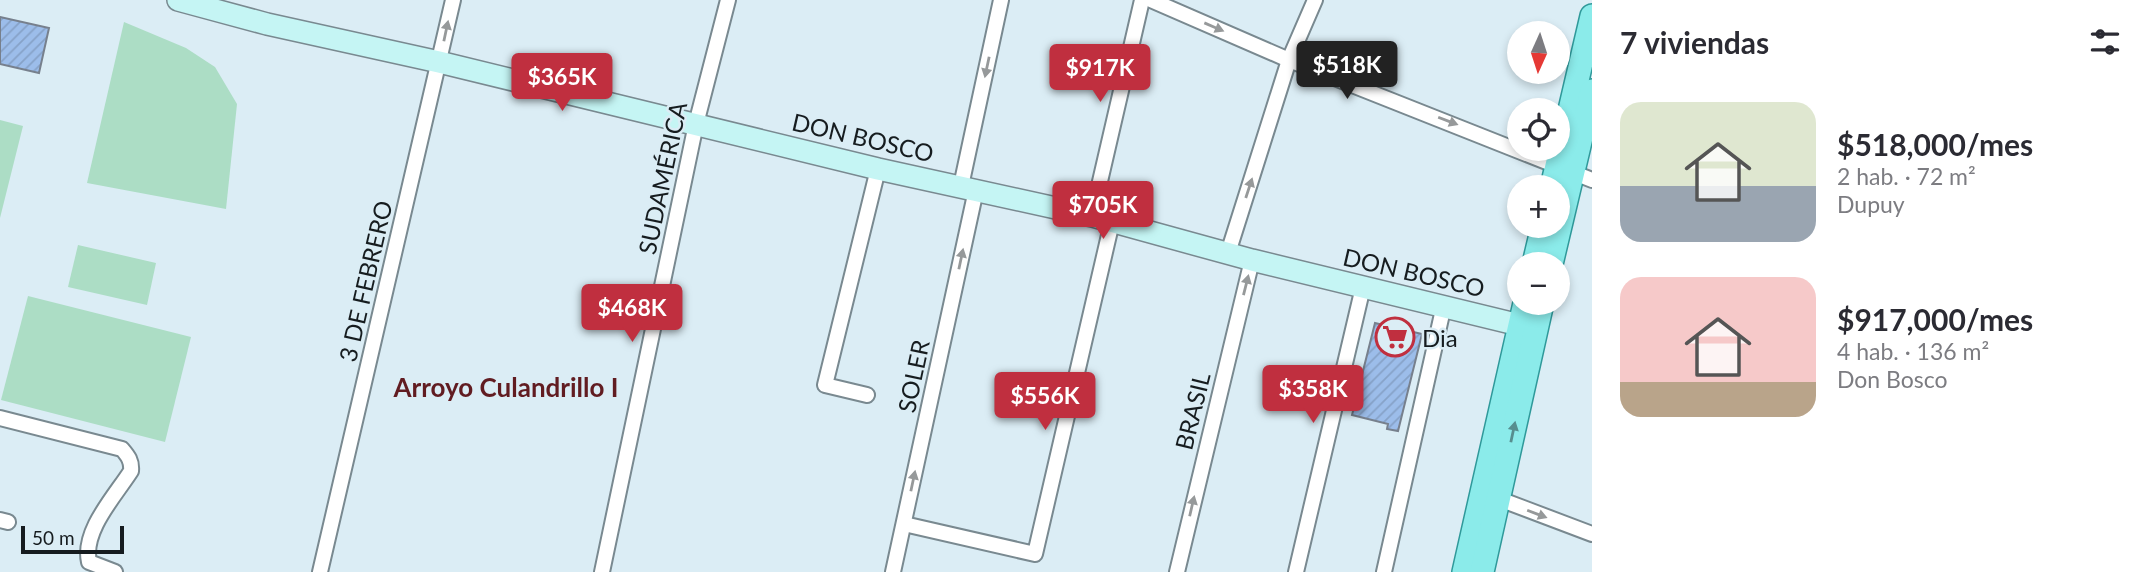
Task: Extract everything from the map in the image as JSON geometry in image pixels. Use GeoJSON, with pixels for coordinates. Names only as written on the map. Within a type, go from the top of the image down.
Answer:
{"type":"FeatureCollection","features":[{"type":"Feature","properties":{"kind":"main road","name":"DON BOSCO"},"geometry":{"type":"LineString","coordinates":[[192,2],[267,24],[439,62],[878,169],[1102,219],[1363,287],[1444,305],[1527,318]]}},
{"type":"Feature","properties":{"kind":"main road"},"geometry":{"type":"LineString","coordinates":[[1574,172],[1592,16]]}},
{"type":"Feature","properties":{"kind":"main road"},"geometry":{"type":"LineString","coordinates":[[1554,252],[1592,91]]}},
{"type":"Feature","properties":{"kind":"main road"},"geometry":{"type":"LineString","coordinates":[[1482,572],[1490,496],[1527,318]]}},
{"type":"Feature","properties":{"kind":"main road"},"geometry":{"type":"LineString","coordinates":[[1464,572],[1490,496]]}},
{"type":"Feature","properties":{"kind":"street","name":"3 DE FEBRERO"},"geometry":{"type":"LineString","coordinates":[[320,572],[453,0]]}},
{"type":"Feature","properties":{"kind":"street","name":"SUDAMÉRICA"},"geometry":{"type":"LineString","coordinates":[[603,572],[696,124],[728,0]]}},
{"type":"Feature","properties":{"kind":"street","name":"SOLER"},"geometry":{"type":"LineString","coordinates":[[893,572],[969,188],[1001,0]]}},
{"type":"Feature","properties":{"kind":"street"},"geometry":{"type":"LineString","coordinates":[[904,524],[1035,554],[1102,219],[1142,0]]}},
{"type":"Feature","properties":{"kind":"street"},"geometry":{"type":"LineString","coordinates":[[1151,0],[1290,60],[1574,172]]}},
{"type":"Feature","properties":{"kind":"street"},"geometry":{"type":"LineString","coordinates":[[1228,253],[1290,60],[1315,0]]}},
{"type":"Feature","properties":{"kind":"street"},"geometry":{"type":"LineString","coordinates":[[867,395],[825,385],[878,169]]}},
{"type":"Feature","properties":{"kind":"street","name":"BRASIL"},"geometry":{"type":"LineString","coordinates":[[1177,572],[1252,260]]}},
{"type":"Feature","properties":{"kind":"street"},"geometry":{"type":"LineString","coordinates":[[1296,572],[1363,287]]}},
{"type":"Feature","properties":{"kind":"street"},"geometry":{"type":"LineString","coordinates":[[1384,572],[1444,305]]}},
{"type":"Feature","properties":{"kind":"street"},"geometry":{"type":"LineString","coordinates":[[0,418],[122,449],[128,455],[132,463],[131,471],[91,535],[86,549],[89,562],[115,572]]}},
{"type":"Feature","properties":{"kind":"street"},"geometry":{"type":"LineString","coordinates":[[1490,496],[1592,534]]}},
{"type":"Feature","properties":{"kind":"green space"},"geometry":{"type":"Polygon","coordinates":[[[124,22],[186,48],[215,67],[237,104],[226,209],[87,183],[124,22]]]}},
{"type":"Feature","properties":{"kind":"green space"},"geometry":{"type":"Polygon","coordinates":[[[0,120],[23,126],[0,218],[0,120]]]}},
{"type":"Feature","properties":{"kind":"green space"},"geometry":{"type":"Polygon","coordinates":[[[78,245],[156,263],[147,305],[68,287],[78,245]]]}},
{"type":"Feature","properties":{"kind":"green space"},"geometry":{"type":"Polygon","coordinates":[[[28,296],[191,337],[165,442],[1,400],[28,296]]]}},
{"type":"Feature","properties":{"kind":"building"},"geometry":{"type":"Polygon","coordinates":[[[0,17],[49,28],[39,73],[0,64],[0,17]]]}},
{"type":"Feature","properties":{"kind":"building"},"geometry":{"type":"Polygon","coordinates":[[[1375,323],[1422,334],[1398,431],[1387,429],[1388,424],[1352,415],[1375,323]]]}},
{"type":"Feature","properties":{"kind":"place","name":"Dia"},"geometry":{"type":"Point","coordinates":[1395,337]}},
{"type":"Feature","properties":{"kind":"district","name":"Arroyo Culandrillo I"},"geometry":{"type":"Point","coordinates":[506,387]}}]}
